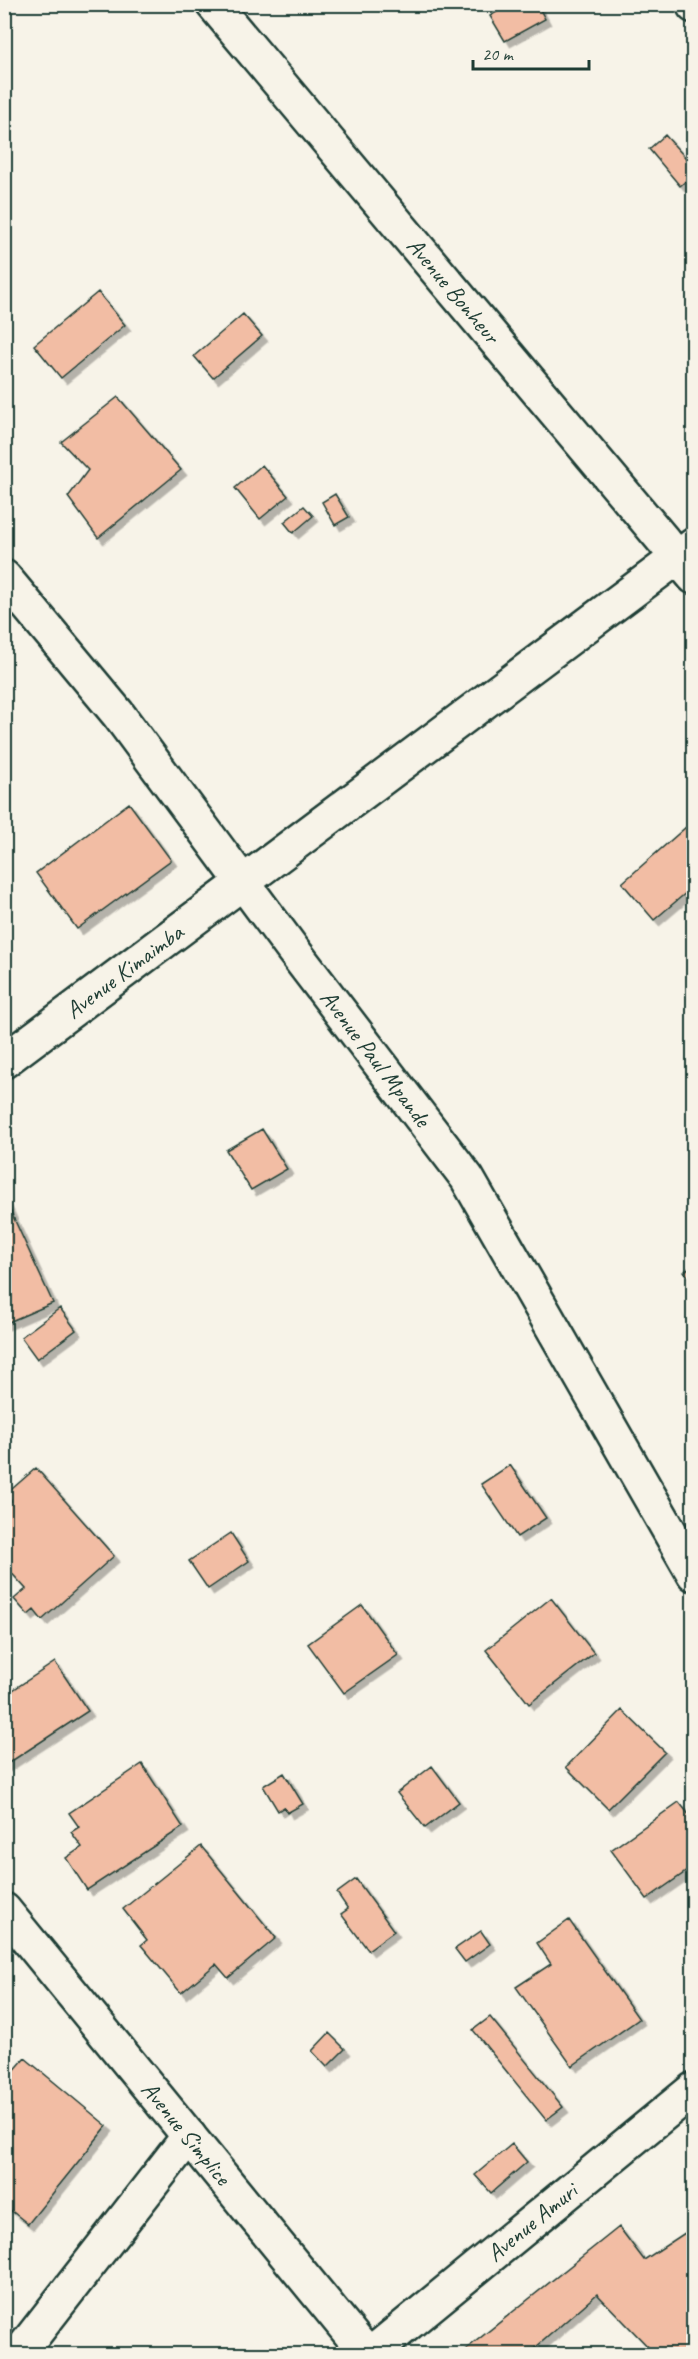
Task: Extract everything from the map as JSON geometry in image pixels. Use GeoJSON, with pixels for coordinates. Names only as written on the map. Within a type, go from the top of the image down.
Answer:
{"type":"FeatureCollection","features":[{"type":"Feature","properties":{"kind":"street","name":"Avenue Bonheur"},"geometry":{"type":"LineString","coordinates":[[213,4],[688,560]]}},
{"type":"Feature","properties":{"kind":"street","name":"Avenue Kimaimba"},"geometry":{"type":"LineString","coordinates":[[4,1061],[243,882],[688,560]]}},
{"type":"Feature","properties":{"kind":"street","name":"Avenue Paul Mpande"},"geometry":{"type":"LineString","coordinates":[[4,577],[118,714],[467,1178],[693,1574]]}},
{"type":"Feature","properties":{"kind":"street","name":"Avenue Simplice"},"geometry":{"type":"LineString","coordinates":[[4,1910],[369,2355]]}},
{"type":"Feature","properties":{"kind":"street","name":"Avenue Amuri"},"geometry":{"type":"LineString","coordinates":[[369,2355],[693,2090]]}},
{"type":"Feature","properties":{"kind":"street"},"geometry":{"type":"LineString","coordinates":[[19,2355],[189,2136]]}},
{"type":"Feature","properties":{"kind":"building"},"geometry":{"type":"Polygon","coordinates":[[[510,4],[537,4],[545,19],[505,41],[490,16],[510,4]]]}},
{"type":"Feature","properties":{"kind":"building"},"geometry":{"type":"Polygon","coordinates":[[[665,135],[694,167],[694,174],[680,186],[649,149],[665,135]]]}},
{"type":"Feature","properties":{"kind":"building"},"geometry":{"type":"Polygon","coordinates":[[[98,292],[125,325],[61,378],[34,345],[98,292]]]}},
{"type":"Feature","properties":{"kind":"building"},"geometry":{"type":"Polygon","coordinates":[[[243,314],[262,336],[213,378],[194,356],[243,314]]]}},
{"type":"Feature","properties":{"kind":"building"},"geometry":{"type":"Polygon","coordinates":[[[118,397],[181,470],[98,538],[68,497],[88,470],[61,442],[118,397]]]}},
{"type":"Feature","properties":{"kind":"building"},"geometry":{"type":"Polygon","coordinates":[[[262,465],[288,496],[260,519],[235,488],[262,465]]]}},
{"type":"Feature","properties":{"kind":"building"},"geometry":{"type":"Polygon","coordinates":[[[335,494],[349,517],[335,525],[322,502],[335,494]]]}},
{"type":"Feature","properties":{"kind":"building"},"geometry":{"type":"Polygon","coordinates":[[[304,506],[313,516],[293,533],[284,522],[304,506]]]}},
{"type":"Feature","properties":{"kind":"building"},"geometry":{"type":"Polygon","coordinates":[[[129,803],[171,860],[77,929],[36,873],[129,803]]]}},
{"type":"Feature","properties":{"kind":"building"},"geometry":{"type":"Polygon","coordinates":[[[693,821],[694,886],[654,920],[622,883],[693,821]]]}},
{"type":"Feature","properties":{"kind":"building"},"geometry":{"type":"Polygon","coordinates":[[[262,1129],[287,1169],[251,1190],[226,1150],[262,1129]]]}},
{"type":"Feature","properties":{"kind":"building"},"geometry":{"type":"Polygon","coordinates":[[[4,1197],[53,1303],[4,1324],[4,1197]]]}},
{"type":"Feature","properties":{"kind":"building"},"geometry":{"type":"Polygon","coordinates":[[[694,1263],[694,1282],[684,1272],[694,1263]]]}},
{"type":"Feature","properties":{"kind":"building"},"geometry":{"type":"Polygon","coordinates":[[[60,1308],[76,1330],[37,1359],[21,1337],[60,1308]]]}},
{"type":"Feature","properties":{"kind":"building"},"geometry":{"type":"Polygon","coordinates":[[[510,1465],[546,1518],[517,1537],[481,1484],[510,1465]]]}},
{"type":"Feature","properties":{"kind":"building"},"geometry":{"type":"Polygon","coordinates":[[[36,1468],[114,1556],[42,1620],[34,1610],[28,1615],[14,1599],[26,1589],[6,1567],[4,1568],[4,1507],[11,1501],[5,1495],[36,1468]]]}},
{"type":"Feature","properties":{"kind":"building"},"geometry":{"type":"Polygon","coordinates":[[[231,1533],[249,1561],[208,1589],[189,1561],[231,1533]]]}},
{"type":"Feature","properties":{"kind":"building"},"geometry":{"type":"Polygon","coordinates":[[[551,1598],[594,1653],[529,1704],[486,1650],[551,1598]]]}},
{"type":"Feature","properties":{"kind":"building"},"geometry":{"type":"Polygon","coordinates":[[[362,1605],[398,1655],[344,1693],[308,1644],[362,1605]]]}},
{"type":"Feature","properties":{"kind":"building"},"geometry":{"type":"Polygon","coordinates":[[[55,1662],[88,1711],[4,1766],[4,1696],[55,1662]]]}},
{"type":"Feature","properties":{"kind":"building"},"geometry":{"type":"Polygon","coordinates":[[[622,1710],[665,1752],[608,1809],[566,1767],[622,1710]]]}},
{"type":"Feature","properties":{"kind":"building"},"geometry":{"type":"Polygon","coordinates":[[[142,1764],[183,1827],[87,1890],[66,1858],[82,1847],[71,1832],[79,1827],[69,1813],[142,1764]]]}},
{"type":"Feature","properties":{"kind":"building"},"geometry":{"type":"Polygon","coordinates":[[[432,1766],[459,1802],[425,1828],[397,1793],[432,1766]]]}},
{"type":"Feature","properties":{"kind":"building"},"geometry":{"type":"Polygon","coordinates":[[[284,1773],[303,1804],[287,1813],[284,1807],[278,1811],[263,1786],[284,1773]]]}},
{"type":"Feature","properties":{"kind":"building"},"geometry":{"type":"Polygon","coordinates":[[[679,1802],[694,1821],[694,1866],[647,1899],[611,1850],[679,1802]]]}},
{"type":"Feature","properties":{"kind":"building"},"geometry":{"type":"Polygon","coordinates":[[[201,1846],[276,1938],[228,1978],[216,1964],[181,1993],[141,1945],[147,1940],[123,1909],[201,1846]]]}},
{"type":"Feature","properties":{"kind":"building"},"geometry":{"type":"Polygon","coordinates":[[[356,1879],[394,1931],[368,1950],[341,1914],[348,1909],[337,1893],[356,1879]]]}},
{"type":"Feature","properties":{"kind":"building"},"geometry":{"type":"Polygon","coordinates":[[[569,1920],[639,2019],[572,2066],[516,1987],[551,1964],[537,1943],[569,1920]]]}},
{"type":"Feature","properties":{"kind":"building"},"geometry":{"type":"Polygon","coordinates":[[[481,1931],[490,1944],[465,1962],[455,1949],[481,1931]]]}},
{"type":"Feature","properties":{"kind":"building"},"geometry":{"type":"Polygon","coordinates":[[[490,2017],[563,2107],[546,2120],[473,2030],[490,2017]]]}},
{"type":"Feature","properties":{"kind":"building"},"geometry":{"type":"Polygon","coordinates":[[[329,2033],[345,2049],[327,2067],[312,2051],[329,2033]]]}},
{"type":"Feature","properties":{"kind":"building"},"geometry":{"type":"Polygon","coordinates":[[[25,2058],[107,2126],[28,2224],[4,2205],[4,2082],[25,2058]]]}},
{"type":"Feature","properties":{"kind":"building"},"geometry":{"type":"Polygon","coordinates":[[[512,2144],[527,2162],[491,2193],[475,2175],[512,2144]]]}},
{"type":"Feature","properties":{"kind":"building"},"geometry":{"type":"Polygon","coordinates":[[[619,2227],[644,2260],[694,2227],[694,2354],[655,2354],[597,2294],[528,2354],[460,2354],[619,2227]]]}}]}
